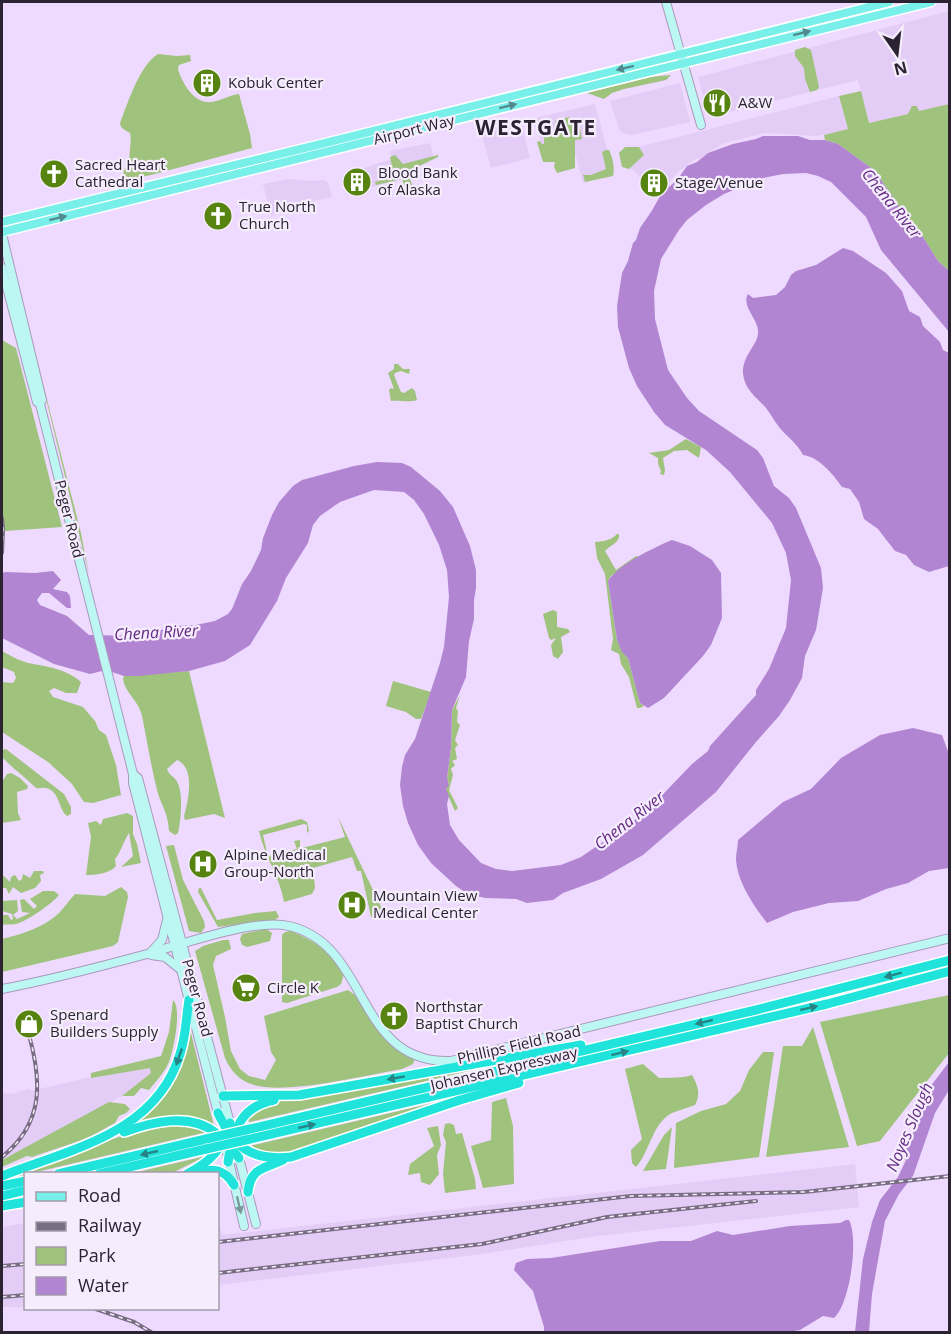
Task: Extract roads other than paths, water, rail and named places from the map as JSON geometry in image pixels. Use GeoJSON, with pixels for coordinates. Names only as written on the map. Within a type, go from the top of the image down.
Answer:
{"type":"FeatureCollection","features":[{"type":"Feature","properties":{"kind":"highway","name":"Johansen Expressway"},"geometry":{"type":"LineString","coordinates":[[250,1134],[640,1036],[756,1011],[950,960]]}},
{"type":"Feature","properties":{"kind":"highway","name":"Johansen Expressway"},"geometry":{"type":"LineString","coordinates":[[63,1172],[206,1144],[592,1060],[843,1000],[950,971]]}},
{"type":"Feature","properties":{"kind":"highway"},"geometry":{"type":"LineString","coordinates":[[88,1145],[132,1122],[158,1097],[180,1056],[189,1000]]}},
{"type":"Feature","properties":{"kind":"highway"},"geometry":{"type":"LineString","coordinates":[[189,1172],[213,1156],[229,1140],[239,1122],[248,1112],[262,1103],[291,1096],[640,1036]]}},
{"type":"Feature","properties":{"kind":"highway"},"geometry":{"type":"LineString","coordinates":[[248,1192],[250,1179],[255,1173],[291,1157],[459,1100],[581,1066],[592,1060]]}},
{"type":"Feature","properties":{"kind":"highway"},"geometry":{"type":"LineString","coordinates":[[223,1096],[291,1096]]}},
{"type":"Feature","properties":{"kind":"highway"},"geometry":{"type":"LineString","coordinates":[[218,1113],[239,1158]]}},
{"type":"Feature","properties":{"kind":"highway"},"geometry":{"type":"LineString","coordinates":[[2,1176],[143,1126],[177,1121],[202,1125],[262,1156],[291,1157]]}},
{"type":"Feature","properties":{"kind":"highway"},"geometry":{"type":"LineString","coordinates":[[228,1162],[230,1123]]}},
{"type":"Feature","properties":{"kind":"highway","name":"Johansen Expressway"},"geometry":{"type":"LineString","coordinates":[[103,1172],[206,1144]]}},
{"type":"Feature","properties":{"kind":"highway"},"geometry":{"type":"LineString","coordinates":[[201,1172],[210,1169],[219,1171],[230,1178],[234,1185]]}},
{"type":"Feature","properties":{"kind":"highway"},"geometry":{"type":"LineString","coordinates":[[2,1186],[24,1181]]}},
{"type":"Feature","properties":{"kind":"highway"},"geometry":{"type":"LineString","coordinates":[[2,1196],[24,1190]]}},
{"type":"Feature","properties":{"kind":"highway"},"geometry":{"type":"LineString","coordinates":[[2,1206],[24,1202]]}},
{"type":"Feature","properties":{"kind":"main road"},"geometry":{"type":"LineString","coordinates":[[666,2],[701,125]]}},
{"type":"Feature","properties":{"kind":"main road","name":"Airport Way"},"geometry":{"type":"LineString","coordinates":[[2,233],[683,58],[889,2]]}},
{"type":"Feature","properties":{"kind":"main road","name":"Airport Way"},"geometry":{"type":"LineString","coordinates":[[2,222],[683,58],[931,2]]}},
{"type":"Feature","properties":{"kind":"main road","name":"Peger Road"},"geometry":{"type":"LineString","coordinates":[[2,233],[42,400],[40,404]]}},
{"type":"Feature","properties":{"kind":"main road","name":"Peger Road"},"geometry":{"type":"LineString","coordinates":[[2,268],[37,402],[40,404],[134,774],[133,783],[168,919],[179,945],[181,970],[218,1113]]}},
{"type":"Feature","properties":{"kind":"main road","name":"Peger Road"},"geometry":{"type":"LineString","coordinates":[[134,774],[138,778],[179,945],[230,1123]]}},
{"type":"Feature","properties":{"kind":"main road"},"geometry":{"type":"LineString","coordinates":[[147,954],[155,949],[162,940],[168,919]]}},
{"type":"Feature","properties":{"kind":"main road","name":"Phillips Field Road"},"geometry":{"type":"LineString","coordinates":[[2,988],[233,931],[269,925],[286,926],[306,932],[321,940],[334,953],[389,1038],[403,1049],[419,1056],[447,1061],[479,1056],[950,938]]}},
{"type":"Feature","properties":{"kind":"main road"},"geometry":{"type":"LineString","coordinates":[[147,954],[165,957],[181,970]]}},
{"type":"Feature","properties":{"kind":"main road"},"geometry":{"type":"LineString","coordinates":[[239,1158],[256,1224]]}},
{"type":"Feature","properties":{"kind":"main road"},"geometry":{"type":"LineString","coordinates":[[228,1162],[244,1226]]}},
{"type":"Feature","properties":{"kind":"water","name":"Chena River"},"geometry":{"type":"Polygon","coordinates":[[[763,136],[798,136],[810,140],[825,140],[838,144],[874,170],[899,208],[910,219],[915,231],[923,237],[938,261],[949,271],[949,332],[881,250],[866,217],[831,182],[818,176],[806,173],[783,174],[763,178],[724,194],[687,220],[661,259],[654,291],[655,319],[668,370],[699,411],[757,450],[763,458],[774,486],[789,498],[796,508],[821,568],[823,588],[816,630],[805,656],[802,678],[790,700],[716,792],[643,855],[601,879],[563,893],[553,900],[527,903],[516,899],[485,898],[468,894],[431,863],[418,845],[403,806],[400,785],[402,767],[405,755],[415,739],[440,663],[444,647],[449,597],[447,570],[439,545],[424,514],[414,500],[404,492],[374,490],[340,502],[320,516],[313,525],[308,543],[286,578],[277,601],[250,645],[225,661],[189,671],[139,676],[124,676],[106,670],[90,674],[54,664],[2,638],[2,573],[6,572],[53,571],[61,580],[53,589],[67,592],[70,596],[71,608],[67,608],[49,593],[42,593],[37,600],[40,605],[67,616],[89,635],[138,636],[176,626],[215,621],[232,609],[242,584],[261,550],[272,515],[279,502],[293,486],[302,480],[354,466],[377,462],[402,463],[411,467],[440,491],[453,507],[470,546],[476,570],[474,619],[469,641],[466,677],[452,710],[447,778],[449,785],[446,789],[449,796],[447,804],[450,825],[459,840],[481,863],[496,869],[512,871],[561,865],[581,857],[645,813],[692,764],[708,751],[756,695],[756,690],[769,669],[786,628],[791,580],[786,553],[772,523],[730,472],[706,450],[665,425],[654,412],[637,386],[629,368],[618,327],[617,306],[622,273],[633,243],[662,193],[677,180],[687,166],[697,162],[708,153],[763,136]]]}},
{"type":"Feature","properties":{"kind":"water"},"geometry":{"type":"Polygon","coordinates":[[[843,248],[853,251],[886,273],[902,291],[909,311],[920,317],[923,326],[940,342],[943,350],[949,353],[949,566],[929,572],[914,565],[906,555],[895,551],[878,529],[864,519],[859,502],[850,489],[842,487],[815,459],[803,455],[744,380],[743,367],[758,336],[757,326],[748,308],[746,299],[748,294],[753,298],[776,295],[796,271],[816,265],[843,248]]]}},
{"type":"Feature","properties":{"kind":"water"},"geometry":{"type":"Polygon","coordinates":[[[672,540],[690,546],[712,560],[721,573],[722,618],[711,645],[703,656],[664,698],[648,708],[640,703],[628,658],[622,652],[617,640],[608,581],[628,563],[672,540]]]}},
{"type":"Feature","properties":{"kind":"water"},"geometry":{"type":"Polygon","coordinates":[[[913,728],[942,735],[949,754],[949,868],[929,871],[908,883],[886,889],[858,901],[829,903],[793,912],[767,923],[739,876],[736,859],[738,840],[783,802],[811,789],[841,758],[880,735],[913,728]]]}},
{"type":"Feature","properties":{"kind":"water"},"geometry":{"type":"Polygon","coordinates":[[[949,1062],[949,1090],[935,1113],[913,1176],[899,1194],[885,1221],[872,1294],[869,1332],[855,1332],[863,1259],[872,1222],[880,1200],[898,1177],[906,1160],[901,1156],[899,1149],[910,1141],[930,1097],[930,1087],[949,1062]]]}},
{"type":"Feature","properties":{"kind":"water"},"geometry":{"type":"Polygon","coordinates":[[[849,1220],[852,1229],[853,1256],[848,1286],[840,1311],[834,1318],[823,1316],[800,1330],[788,1332],[544,1332],[533,1291],[514,1270],[516,1263],[527,1259],[551,1258],[660,1241],[691,1241],[717,1231],[733,1235],[790,1226],[840,1223],[849,1220]]]}},
{"type":"Feature","properties":{"kind":"railway"},"geometry":{"type":"LineString","coordinates":[[2,518],[2,553]]}},
{"type":"Feature","properties":{"kind":"railway"},"geometry":{"type":"LineString","coordinates":[[2,1157],[16,1144],[26,1130],[36,1101],[36,1069],[29,1035]]}},
{"type":"Feature","properties":{"kind":"railway"},"geometry":{"type":"LineString","coordinates":[[219,1242],[631,1196],[804,1192],[950,1176]]}},
{"type":"Feature","properties":{"kind":"railway"},"geometry":{"type":"LineString","coordinates":[[219,1273],[482,1244],[607,1217],[756,1201]]}},
{"type":"Feature","properties":{"kind":"railway"},"geometry":{"type":"LineString","coordinates":[[2,1266],[24,1264]]}},
{"type":"Feature","properties":{"kind":"railway"},"geometry":{"type":"LineString","coordinates":[[2,1297],[24,1295]]}},
{"type":"Feature","properties":{"kind":"railway"},"geometry":{"type":"LineString","coordinates":[[99,1310],[134,1322],[151,1332]]}},
{"type":"Feature","properties":{"kind":"place","name":"Kobuk Center"},"geometry":{"type":"Point","coordinates":[207,83]}},
{"type":"Feature","properties":{"kind":"place","name":"A&W"},"geometry":{"type":"Point","coordinates":[717,103]}},
{"type":"Feature","properties":{"kind":"place","name":"Sacred Heart Cathedral"},"geometry":{"type":"Point","coordinates":[54,174]}},
{"type":"Feature","properties":{"kind":"place","name":"Blood Bank of Alaska"},"geometry":{"type":"Point","coordinates":[357,182]}},
{"type":"Feature","properties":{"kind":"place","name":"Stage/Venue"},"geometry":{"type":"Point","coordinates":[654,183]}},
{"type":"Feature","properties":{"kind":"place","name":"True North Church"},"geometry":{"type":"Point","coordinates":[218,216]}},
{"type":"Feature","properties":{"kind":"place","name":"Alpine Medical Group-North"},"geometry":{"type":"Point","coordinates":[203,864]}},
{"type":"Feature","properties":{"kind":"place","name":"Mountain View Medical Center"},"geometry":{"type":"Point","coordinates":[352,905]}},
{"type":"Feature","properties":{"kind":"place","name":"Circle K"},"geometry":{"type":"Point","coordinates":[246,988]}},
{"type":"Feature","properties":{"kind":"place","name":"Northstar Baptist Church"},"geometry":{"type":"Point","coordinates":[394,1016]}},
{"type":"Feature","properties":{"kind":"place","name":"Spenard Builders Supply"},"geometry":{"type":"Point","coordinates":[29,1024]}},
{"type":"Feature","properties":{"kind":"district","name":"WESTGATE"},"geometry":{"type":"Point","coordinates":[536,128]}},
{"type":"Feature","properties":{"kind":"water label","name":"Noyes Slough"},"geometry":{"type":"Point","coordinates":[909,1127]}}]}
